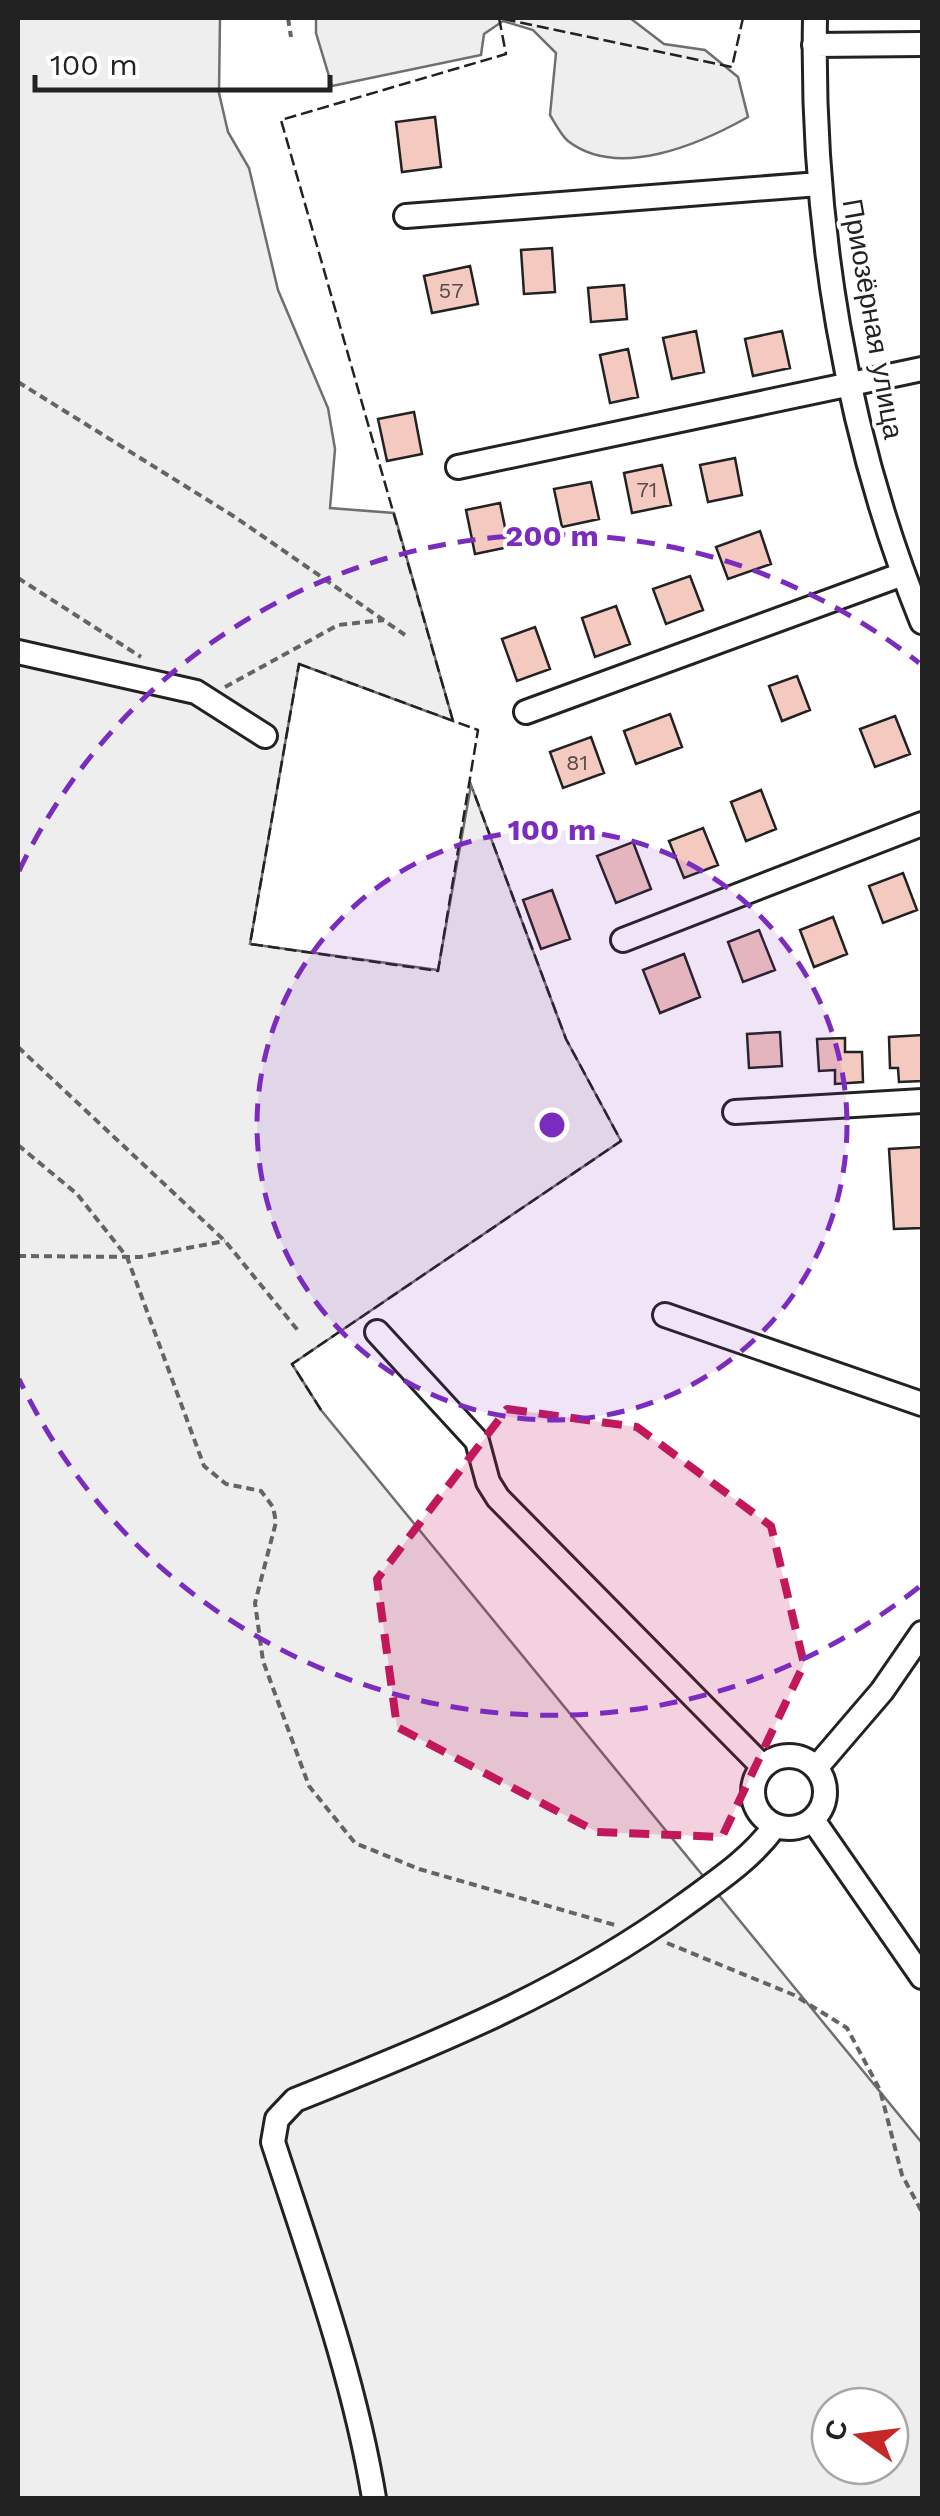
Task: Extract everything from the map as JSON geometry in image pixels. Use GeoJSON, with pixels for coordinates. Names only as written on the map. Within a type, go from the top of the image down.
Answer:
{"type":"FeatureCollection","features":[{"type":"Feature","properties":{"kind":"street","name":"Приозёрная улица"},"geometry":{"type":"LineString","coordinates":[[815,18],[819,184],[851,384],[860,434],[903,574],[922,622]]}},
{"type":"Feature","properties":{"kind":"street"},"geometry":{"type":"LineString","coordinates":[[814,45],[922,44]]}},
{"type":"Feature","properties":{"kind":"street"},"geometry":{"type":"LineString","coordinates":[[406,216],[819,184]]}},
{"type":"Feature","properties":{"kind":"street"},"geometry":{"type":"LineString","coordinates":[[458,467],[922,370]]}},
{"type":"Feature","properties":{"kind":"street"},"geometry":{"type":"LineString","coordinates":[[526,712],[903,574]]}},
{"type":"Feature","properties":{"kind":"street"},"geometry":{"type":"LineString","coordinates":[[18,652],[196,692],[265,736]]}},
{"type":"Feature","properties":{"kind":"street"},"geometry":{"type":"LineString","coordinates":[[623,940],[922,824]]}},
{"type":"Feature","properties":{"kind":"street"},"geometry":{"type":"LineString","coordinates":[[734,1112],[922,1102]]}},
{"type":"Feature","properties":{"kind":"street"},"geometry":{"type":"LineString","coordinates":[[665,1315],[922,1404]]}},
{"type":"Feature","properties":{"kind":"street"},"geometry":{"type":"LineString","coordinates":[[377,1332],[477,1441],[488,1482],[498,1498],[762,1767]]}},
{"type":"Feature","properties":{"kind":"street"},"geometry":{"type":"LineString","coordinates":[[816,1768],[882,1691],[922,1632]]}},
{"type":"Feature","properties":{"kind":"street"},"geometry":{"type":"LineString","coordinates":[[790,1756],[816,1768],[825,1795],[813,1820],[795,1828],[775,1826],[759,1814],[752,1795],[762,1767],[790,1756]]}},
{"type":"Feature","properties":{"kind":"street"},"geometry":{"type":"LineString","coordinates":[[813,1820],[922,1977]]}},
{"type":"Feature","properties":{"kind":"street"},"geometry":{"type":"LineString","coordinates":[[374,2498],[356,2412],[273,2142],[277,2119],[296,2100],[458,2035],[621,1951],[754,1854],[775,1826]]}},
{"type":"Feature","properties":{"kind":"path"},"geometry":{"type":"LineString","coordinates":[[288,18],[291,37]]}},
{"type":"Feature","properties":{"kind":"path"},"geometry":{"type":"LineString","coordinates":[[18,382],[235,517],[405,634]]}},
{"type":"Feature","properties":{"kind":"path"},"geometry":{"type":"LineString","coordinates":[[18,578],[147,661]]}},
{"type":"Feature","properties":{"kind":"path"},"geometry":{"type":"LineString","coordinates":[[196,692],[227,687],[338,624],[384,620]]}},
{"type":"Feature","properties":{"kind":"path"},"geometry":{"type":"LineString","coordinates":[[18,1047],[225,1241],[300,1333]]}},
{"type":"Feature","properties":{"kind":"path"},"geometry":{"type":"LineString","coordinates":[[18,1144],[78,1194],[127,1256],[204,1466],[226,1484],[261,1490],[273,1507],[276,1522],[255,1603],[263,1661],[309,1786],[354,1842],[419,1869],[645,1934],[794,1995],[847,2028],[880,2090],[902,2174],[922,2212]]}},
{"type":"Feature","properties":{"kind":"path"},"geometry":{"type":"LineString","coordinates":[[18,1256],[127,1256],[225,1241]]}},
{"type":"Feature","properties":{"kind":"highlighted area"},"geometry":{"type":"Polygon","coordinates":[[[507,1409],[637,1427],[771,1526],[804,1664],[722,1837],[597,1832],[397,1727],[377,1579],[507,1409]]]}},
{"type":"Feature","properties":{"kind":"shaded area"},"geometry":{"type":"Polygon","coordinates":[[[18,18],[220,18],[219,93],[228,132],[249,168],[278,290],[328,408],[335,449],[330,508],[394,513],[453,721],[299,664],[250,944],[438,970],[471,785],[566,1039],[621,1141],[292,1364],[321,1410],[922,2143],[922,2498],[18,2498],[18,18]]]}},
{"type":"Feature","properties":{"kind":"shaded area"},"geometry":{"type":"Polygon","coordinates":[[[316,18],[630,18],[664,44],[705,50],[738,77],[748,117],[683,147],[634,158],[610,158],[568,141],[556,125],[550,115],[556,53],[533,30],[503,21],[484,34],[481,55],[332,86],[316,33],[316,18]]]}},
{"type":"Feature","properties":{"kind":"building"},"geometry":{"type":"Polygon","coordinates":[[[435,117],[441,167],[402,172],[396,122],[435,117]]]}},
{"type":"Feature","properties":{"kind":"building"},"geometry":{"type":"Polygon","coordinates":[[[552,248],[555,292],[524,294],[521,250],[552,248]]]}},
{"type":"Feature","properties":{"kind":"building"},"geometry":{"type":"Polygon","coordinates":[[[470,266],[478,304],[432,313],[424,276],[470,266]]]}},
{"type":"Feature","properties":{"kind":"building"},"geometry":{"type":"Polygon","coordinates":[[[624,285],[627,319],[591,322],[588,288],[624,285]]]}},
{"type":"Feature","properties":{"kind":"building"},"geometry":{"type":"Polygon","coordinates":[[[696,331],[704,372],[672,379],[663,338],[696,331]]]}},
{"type":"Feature","properties":{"kind":"building"},"geometry":{"type":"Polygon","coordinates":[[[782,331],[790,368],[753,376],[745,339],[782,331]]]}},
{"type":"Feature","properties":{"kind":"building"},"geometry":{"type":"Polygon","coordinates":[[[628,349],[638,397],[610,403],[600,355],[628,349]]]}},
{"type":"Feature","properties":{"kind":"building"},"geometry":{"type":"Polygon","coordinates":[[[414,412],[422,454],[387,461],[378,419],[414,412]]]}},
{"type":"Feature","properties":{"kind":"building"},"geometry":{"type":"Polygon","coordinates":[[[735,458],[742,495],[708,502],[700,465],[735,458]]]}},
{"type":"Feature","properties":{"kind":"building"},"geometry":{"type":"Polygon","coordinates":[[[662,465],[671,505],[632,513],[624,473],[662,465]]]}},
{"type":"Feature","properties":{"kind":"building"},"geometry":{"type":"Polygon","coordinates":[[[591,482],[599,519],[562,527],[554,489],[591,482]]]}},
{"type":"Feature","properties":{"kind":"building"},"geometry":{"type":"Polygon","coordinates":[[[500,503],[509,547],[475,554],[466,510],[500,503]]]}},
{"type":"Feature","properties":{"kind":"building"},"geometry":{"type":"Polygon","coordinates":[[[760,531],[771,564],[728,579],[716,547],[760,531]]]}},
{"type":"Feature","properties":{"kind":"building"},"geometry":{"type":"Polygon","coordinates":[[[690,576],[703,610],[666,624],[653,589],[690,576]]]}},
{"type":"Feature","properties":{"kind":"building"},"geometry":{"type":"Polygon","coordinates":[[[616,606],[630,644],[595,657],[582,618],[616,606]]]}},
{"type":"Feature","properties":{"kind":"building"},"geometry":{"type":"Polygon","coordinates":[[[535,627],[550,669],[517,681],[502,639],[535,627]]]}},
{"type":"Feature","properties":{"kind":"building"},"geometry":{"type":"Polygon","coordinates":[[[797,676],[810,710],[782,721],[769,686],[797,676]]]}},
{"type":"Feature","properties":{"kind":"building"},"geometry":{"type":"Polygon","coordinates":[[[670,714],[682,747],[636,764],[624,731],[670,714]]]}},
{"type":"Feature","properties":{"kind":"building"},"geometry":{"type":"Polygon","coordinates":[[[895,716],[910,754],[875,767],[860,729],[895,716]]]}},
{"type":"Feature","properties":{"kind":"building"},"geometry":{"type":"Polygon","coordinates":[[[591,737],[604,773],[563,788],[550,752],[591,737]]]}},
{"type":"Feature","properties":{"kind":"building"},"geometry":{"type":"Polygon","coordinates":[[[761,790],[776,829],[746,841],[731,802],[761,790]]]}},
{"type":"Feature","properties":{"kind":"building"},"geometry":{"type":"Polygon","coordinates":[[[703,828],[718,865],[684,878],[669,841],[703,828]]]}},
{"type":"Feature","properties":{"kind":"building"},"geometry":{"type":"Polygon","coordinates":[[[633,842],[651,889],[616,903],[597,856],[633,842]]]}},
{"type":"Feature","properties":{"kind":"building"},"geometry":{"type":"Polygon","coordinates":[[[903,873],[917,910],[883,923],[869,886],[903,873]]]}},
{"type":"Feature","properties":{"kind":"building"},"geometry":{"type":"Polygon","coordinates":[[[552,890],[570,939],[541,949],[523,900],[552,890]]]}},
{"type":"Feature","properties":{"kind":"building"},"geometry":{"type":"Polygon","coordinates":[[[833,917],[847,954],[814,967],[800,930],[833,917]]]}},
{"type":"Feature","properties":{"kind":"building"},"geometry":{"type":"Polygon","coordinates":[[[759,930],[775,970],[743,982],[728,942],[759,930]]]}},
{"type":"Feature","properties":{"kind":"building"},"geometry":{"type":"Polygon","coordinates":[[[684,954],[700,997],[660,1013],[643,970],[684,954]]]}},
{"type":"Feature","properties":{"kind":"building"},"geometry":{"type":"Polygon","coordinates":[[[780,1032],[782,1066],[749,1068],[747,1034],[780,1032]]]}},
{"type":"Feature","properties":{"kind":"building"},"geometry":{"type":"Polygon","coordinates":[[[922,1035],[922,1081],[899,1082],[898,1068],[890,1068],[889,1037],[922,1035]]]}},
{"type":"Feature","properties":{"kind":"building"},"geometry":{"type":"Polygon","coordinates":[[[845,1038],[845,1052],[862,1052],[863,1082],[835,1084],[835,1070],[819,1071],[817,1039],[845,1038]]]}},
{"type":"Feature","properties":{"kind":"building"},"geometry":{"type":"Polygon","coordinates":[[[922,1147],[922,1228],[894,1229],[889,1149],[922,1147]]]}},
{"type":"Feature","properties":{"kind":"fence"},"geometry":{"type":"LineString","coordinates":[[453,721],[281,120],[506,54],[499,18],[732,67],[743,18]]}},
{"type":"Feature","properties":{"kind":"fence"},"geometry":{"type":"LineString","coordinates":[[299,664],[478,730],[438,971],[250,944],[299,664]]}},
{"type":"Feature","properties":{"kind":"fence"},"geometry":{"type":"LineString","coordinates":[[321,1410],[292,1364],[621,1141],[566,1039],[473,790]]}}]}
